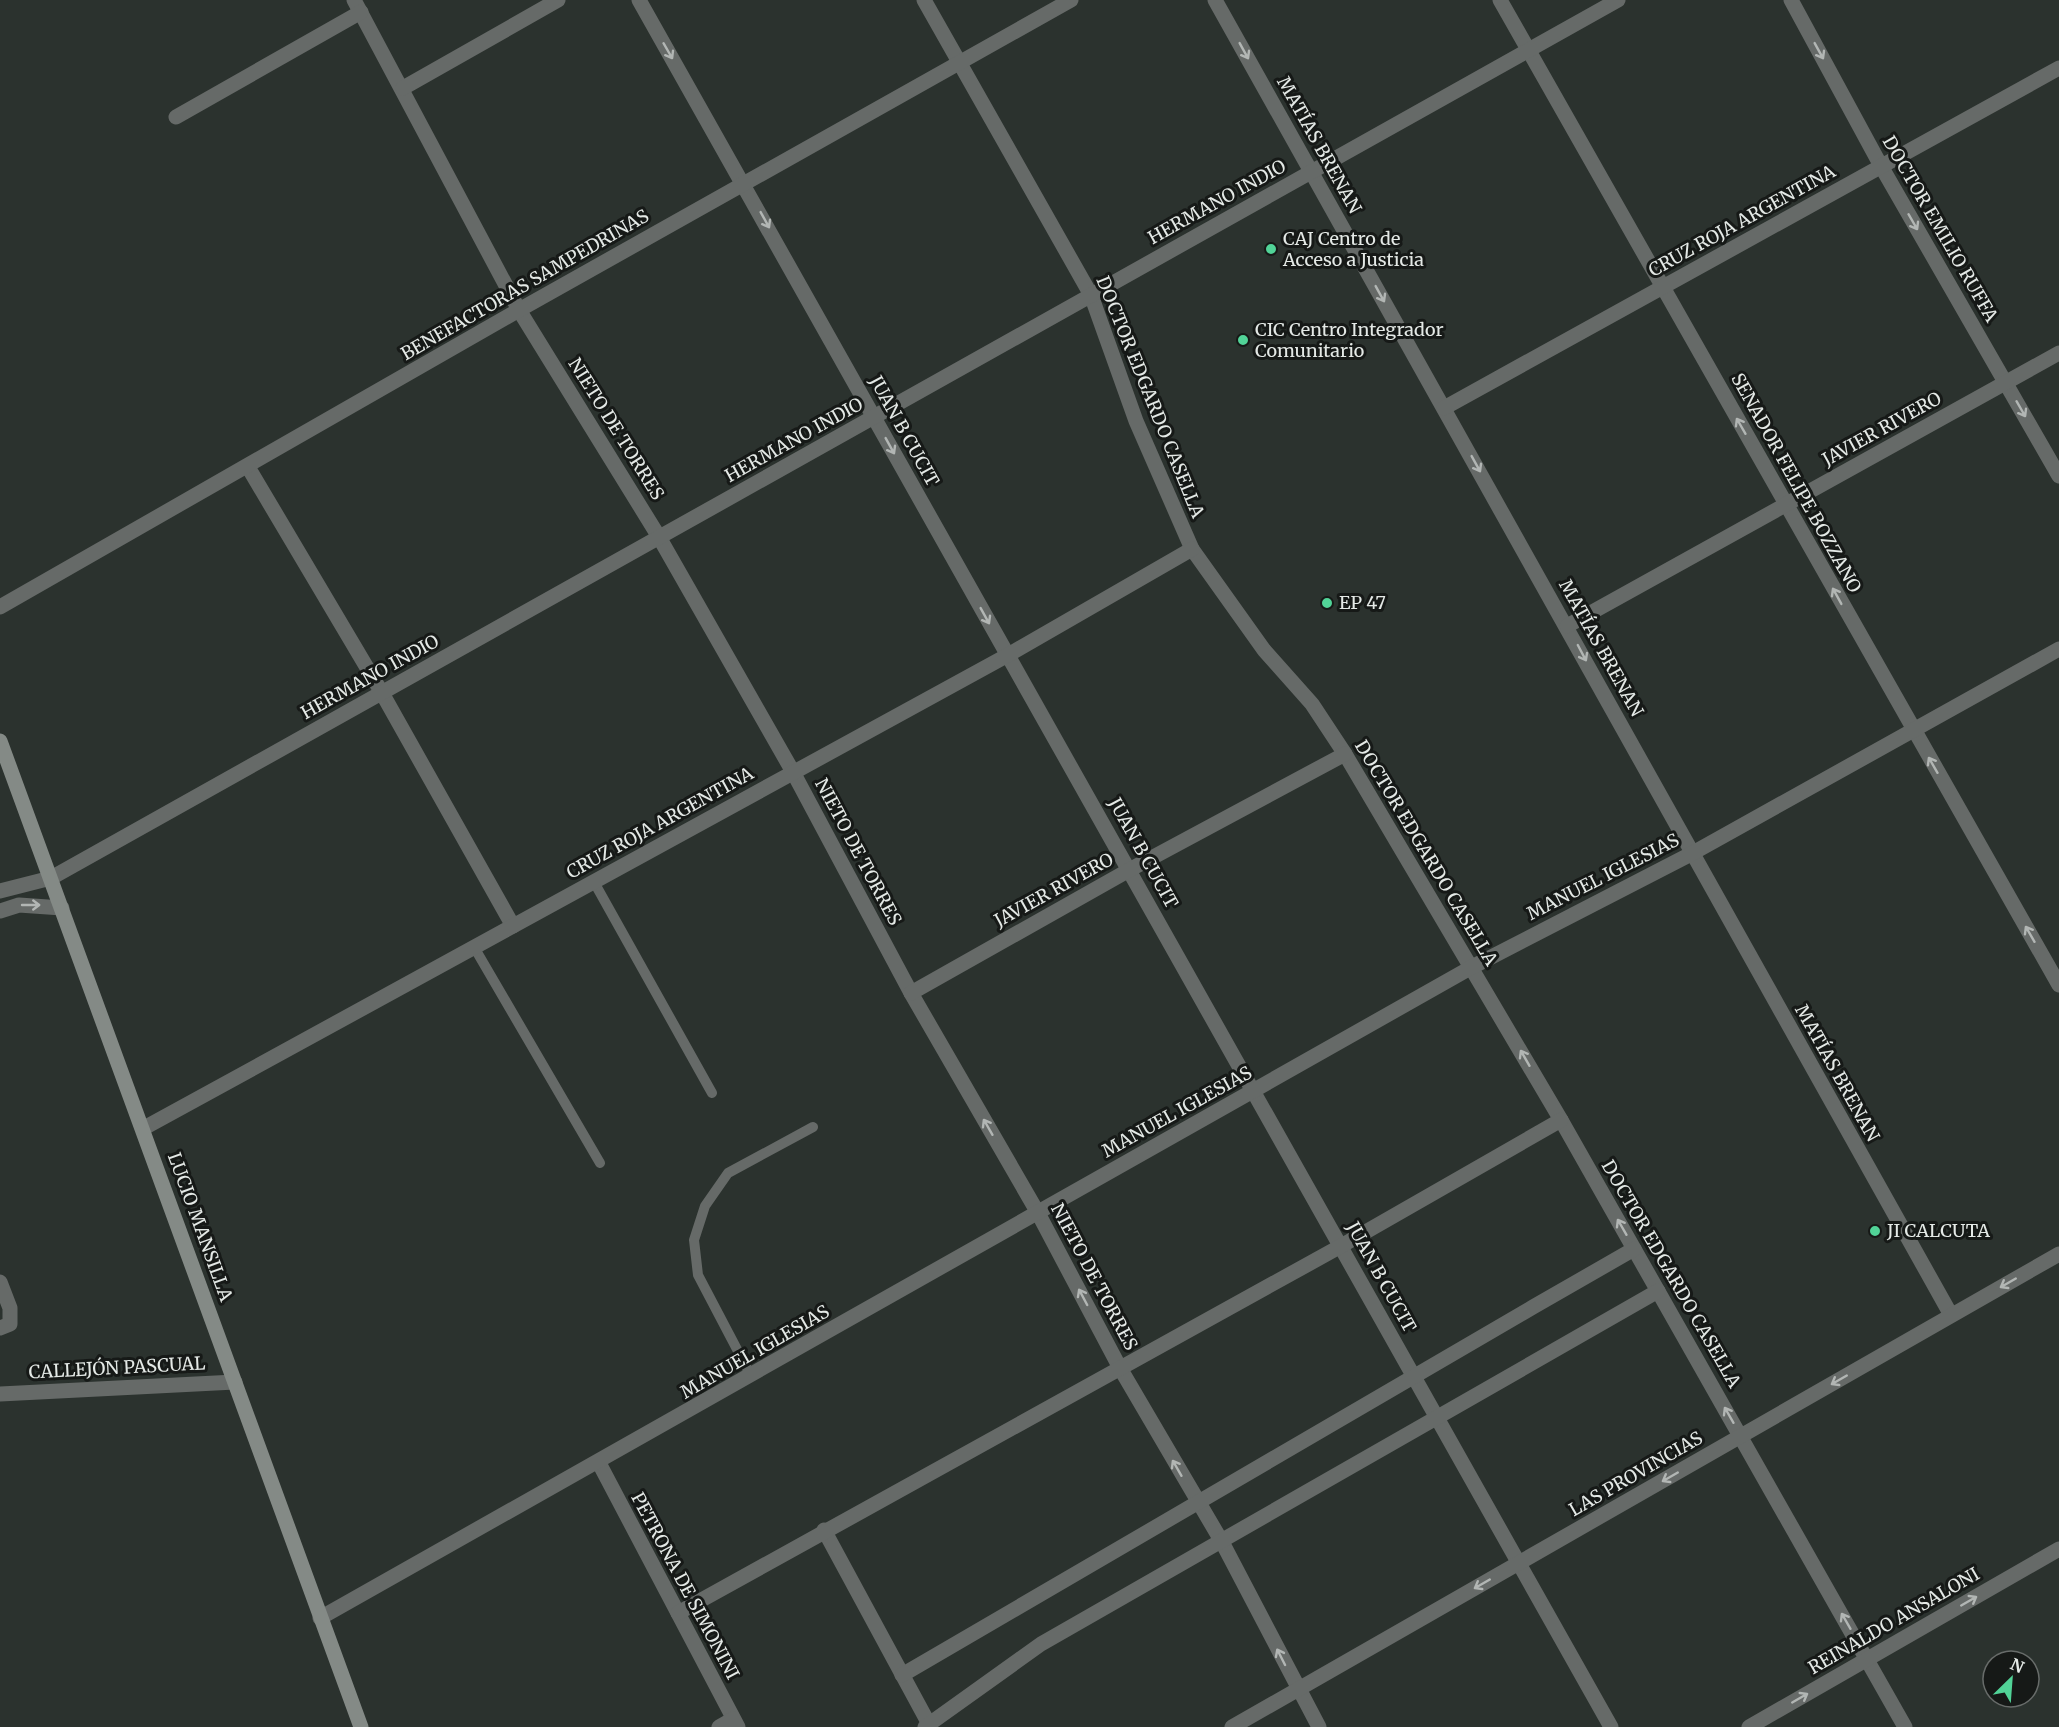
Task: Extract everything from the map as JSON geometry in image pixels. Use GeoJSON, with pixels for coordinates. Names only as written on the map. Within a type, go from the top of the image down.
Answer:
{"type":"FeatureCollection","features":[{"type":"Feature","properties":{"kind":"main road","name":"LUCIO MANSILLA"},"geometry":{"type":"LineString","coordinates":[[0,741],[144,1128],[361,1727]]}},
{"type":"Feature","properties":{"kind":"street"},"geometry":{"type":"LineString","coordinates":[[403,88],[558,0]]}},
{"type":"Feature","properties":{"kind":"street","name":"JUAN B CUCIT"},"geometry":{"type":"LineString","coordinates":[[639,0],[1131,869],[1253,1091],[1611,1727]]}},
{"type":"Feature","properties":{"kind":"street","name":"DOCTOR EDGARDO CASELLA"},"geometry":{"type":"LineString","coordinates":[[924,0],[1091,295],[1136,421],[1191,549],[1264,650],[1312,704],[1345,754],[1561,1120],[1905,1727]]}},
{"type":"Feature","properties":{"kind":"street","name":"BENEFACTORAS SAMPEDRINAS"},"geometry":{"type":"LineString","coordinates":[[0,607],[519,310],[1071,0]]}},
{"type":"Feature","properties":{"kind":"street","name":"MATÍAS BRENAN"},"geometry":{"type":"LineString","coordinates":[[1215,0],[1951,1315]]}},
{"type":"Feature","properties":{"kind":"street","name":"SENADOR FELIPE BOZZANO"},"geometry":{"type":"LineString","coordinates":[[1500,0],[1913,731],[2053,960],[2059,985]]}},
{"type":"Feature","properties":{"kind":"street","name":"HERMANO INDIO"},"geometry":{"type":"LineString","coordinates":[[0,891],[51,878],[1618,0]]}},
{"type":"Feature","properties":{"kind":"street","name":"DOCTOR EMILIO RUFFA"},"geometry":{"type":"LineString","coordinates":[[1791,0],[1881,166],[2059,476]]}},
{"type":"Feature","properties":{"kind":"street"},"geometry":{"type":"LineString","coordinates":[[176,117],[357,6]]}},
{"type":"Feature","properties":{"kind":"street","name":"NIETO DE TORRES"},"geometry":{"type":"LineString","coordinates":[[357,6],[403,88],[519,310],[659,537],[793,772],[911,993],[1038,1213],[1120,1368],[1221,1542],[1319,1727]]}},
{"type":"Feature","properties":{"kind":"street","name":"CRUZ ROJA ARGENTINA"},"geometry":{"type":"LineString","coordinates":[[1444,408],[2059,68]]}},
{"type":"Feature","properties":{"kind":"street","name":"JAVIER RIVERO"},"geometry":{"type":"LineString","coordinates":[[1567,626],[2059,353]]}},
{"type":"Feature","properties":{"kind":"street"},"geometry":{"type":"LineString","coordinates":[[248,467],[382,693],[513,926]]}},
{"type":"Feature","properties":{"kind":"street","name":"CRUZ ROJA ARGENTINA"},"geometry":{"type":"LineString","coordinates":[[144,1128],[1008,655],[1191,549]]}},
{"type":"Feature","properties":{"kind":"street","name":"MANUEL IGLESIAS"},"geometry":{"type":"LineString","coordinates":[[320,1618],[599,1463],[1472,967],[1691,854],[2059,649]]}},
{"type":"Feature","properties":{"kind":"street","name":"JAVIER RIVERO"},"geometry":{"type":"LineString","coordinates":[[911,993],[1131,869],[1345,754]]}},
{"type":"Feature","properties":{"kind":"street"},"geometry":{"type":"LineString","coordinates":[[0,911],[19,905],[62,908]]}},
{"type":"Feature","properties":{"kind":"street"},"geometry":{"type":"LineString","coordinates":[[678,1613],[824,1530],[1341,1246],[1561,1120]]}},
{"type":"Feature","properties":{"kind":"street"},"geometry":{"type":"LineString","coordinates":[[902,1675],[1198,1505],[1413,1375],[1634,1249]]}},
{"type":"Feature","properties":{"kind":"street","name":"LAS PROVINCIAS"},"geometry":{"type":"LineString","coordinates":[[1232,1727],[2059,1254]]}},
{"type":"Feature","properties":{"kind":"street"},"geometry":{"type":"LineString","coordinates":[[0,1282],[10,1308],[10,1324],[0,1328]]}},
{"type":"Feature","properties":{"kind":"street"},"geometry":{"type":"LineString","coordinates":[[824,1530],[927,1726],[1041,1644],[1658,1291]]}},
{"type":"Feature","properties":{"kind":"street","name":"CALLEJÓN PASCUAL"},"geometry":{"type":"LineString","coordinates":[[0,1394],[235,1382]]}},
{"type":"Feature","properties":{"kind":"street","name":"PETRONA DE SIMONINI"},"geometry":{"type":"LineString","coordinates":[[599,1463],[736,1723]]}},
{"type":"Feature","properties":{"kind":"street","name":"REINALDO ANSALONI"},"geometry":{"type":"LineString","coordinates":[[1749,1727],[2059,1549]]}},
{"type":"Feature","properties":{"kind":"street"},"geometry":{"type":"LineString","coordinates":[[719,1727],[736,1723]]}},
{"type":"Feature","properties":{"kind":"lane"},"geometry":{"type":"LineString","coordinates":[[594,882],[712,1093]]}},
{"type":"Feature","properties":{"kind":"lane"},"geometry":{"type":"LineString","coordinates":[[474,947],[600,1163]]}},
{"type":"Feature","properties":{"kind":"lane"},"geometry":{"type":"LineString","coordinates":[[751,1376],[698,1275],[694,1240],[705,1206],[728,1173],[813,1127]]}},
{"type":"Feature","properties":{"kind":"place","name":"CAJ Centro de Acceso a Justicia"},"geometry":{"type":"Point","coordinates":[1271,249]}},
{"type":"Feature","properties":{"kind":"place","name":"CIC Centro Integrador Comunitario"},"geometry":{"type":"Point","coordinates":[1243,340]}},
{"type":"Feature","properties":{"kind":"place","name":"EP 47"},"geometry":{"type":"Point","coordinates":[1327,603]}},
{"type":"Feature","properties":{"kind":"place","name":"JI CALCUTA"},"geometry":{"type":"Point","coordinates":[1875,1231]}}]}
